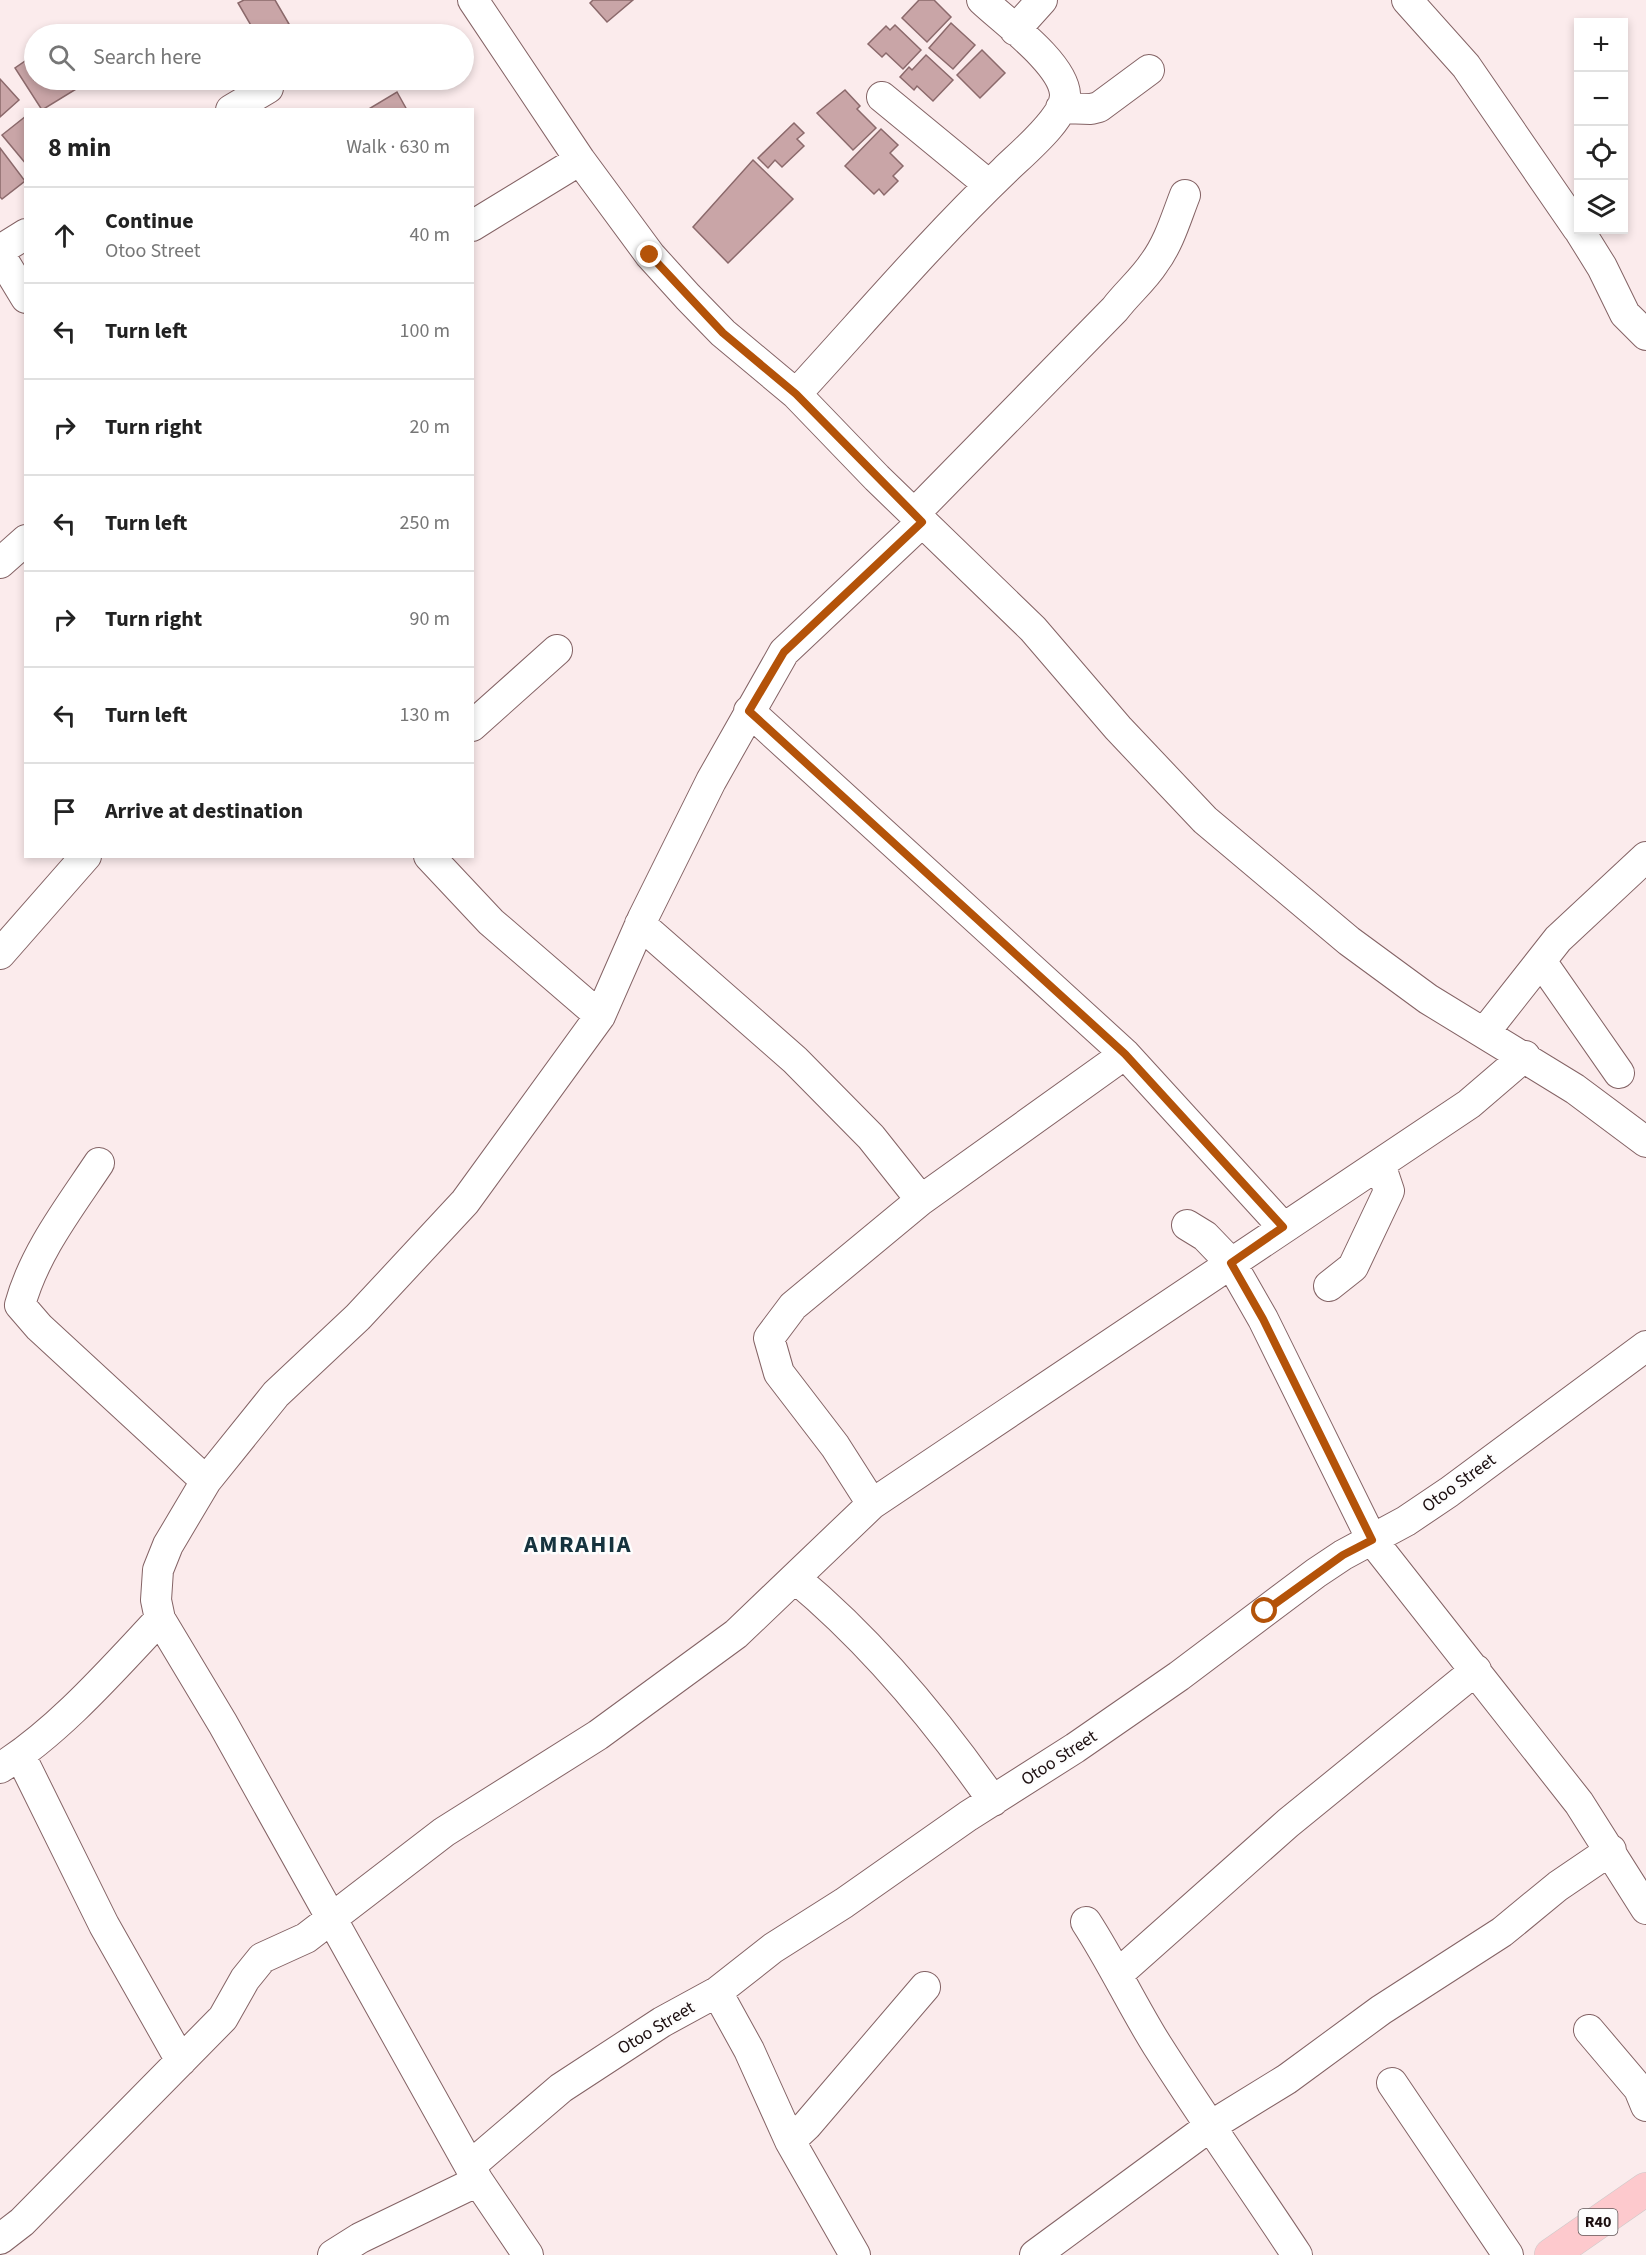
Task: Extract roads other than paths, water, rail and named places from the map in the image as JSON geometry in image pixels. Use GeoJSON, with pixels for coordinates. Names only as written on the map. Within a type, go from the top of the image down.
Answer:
{"type":"FeatureCollection","features":[{"type":"Feature","properties":{"kind":"main road","name":"R40"},"geometry":{"type":"LineString","coordinates":[[1551,2255],[1646,2189]]}},
{"type":"Feature","properties":{"kind":"street"},"geometry":{"type":"LineString","coordinates":[[473,0],[580,160],[650,255],[723,333],[796,394],[918,518],[1033,629],[1118,728],[1205,820],[1349,941],[1428,999],[1484,1034],[1525,1056],[1646,1142]]}},
{"type":"Feature","properties":{"kind":"street"},"geometry":{"type":"LineString","coordinates":[[796,394],[989,185],[1035,141],[1062,108],[1065,90],[1055,70],[982,0]]}},
{"type":"Feature","properties":{"kind":"street"},"geometry":{"type":"LineString","coordinates":[[1015,30],[1042,0]]}},
{"type":"Feature","properties":{"kind":"street"},"geometry":{"type":"LineString","coordinates":[[1407,0],[1466,66],[1574,222]]}},
{"type":"Feature","properties":{"kind":"street"},"geometry":{"type":"LineString","coordinates":[[1062,108],[1091,110],[1099,107],[1149,70]]}},
{"type":"Feature","properties":{"kind":"street"},"geometry":{"type":"LineString","coordinates":[[234,108],[265,90]]}},
{"type":"Feature","properties":{"kind":"street"},"geometry":{"type":"LineString","coordinates":[[882,96],[989,185]]}},
{"type":"Feature","properties":{"kind":"street"},"geometry":{"type":"LineString","coordinates":[[474,225],[580,160]]}},
{"type":"Feature","properties":{"kind":"street"},"geometry":{"type":"LineString","coordinates":[[528,2255],[474,2174],[223,1724],[160,1619],[156,1600],[158,1570],[168,1545],[207,1481],[276,1394],[358,1317],[465,1202],[600,1016],[640,924],[711,781],[784,652],[918,518],[1115,309],[1129,290],[1153,265],[1167,242],[1185,195]]}},
{"type":"Feature","properties":{"kind":"street"},"geometry":{"type":"LineString","coordinates":[[1582,234],[1602,267],[1625,314],[1646,335]]}},
{"type":"Feature","properties":{"kind":"street"},"geometry":{"type":"LineString","coordinates":[[24,235],[0,253],[24,295]]}},
{"type":"Feature","properties":{"kind":"street"},"geometry":{"type":"LineString","coordinates":[[0,563],[24,542]]}},
{"type":"Feature","properties":{"kind":"street"},"geometry":{"type":"LineString","coordinates":[[474,724],[557,650]]}},
{"type":"Feature","properties":{"kind":"street"},"geometry":{"type":"LineString","coordinates":[[749,711],[1125,1054],[1283,1227]]}},
{"type":"Feature","properties":{"kind":"street"},"geometry":{"type":"LineString","coordinates":[[1484,1034],[1558,939],[1646,857]]}},
{"type":"Feature","properties":{"kind":"street"},"geometry":{"type":"LineString","coordinates":[[0,954],[84,858]]}},
{"type":"Feature","properties":{"kind":"street"},"geometry":{"type":"LineString","coordinates":[[431,858],[491,922],[600,1016]]}},
{"type":"Feature","properties":{"kind":"street"},"geometry":{"type":"LineString","coordinates":[[640,924],[795,1060],[872,1137],[921,1200]]}},
{"type":"Feature","properties":{"kind":"street"},"geometry":{"type":"LineString","coordinates":[[1541,961],[1619,1073]]}},
{"type":"Feature","properties":{"kind":"street"},"geometry":{"type":"LineString","coordinates":[[872,1504],[835,1446],[779,1372],[769,1338],[793,1306],[921,1200],[1125,1054]]}},
{"type":"Feature","properties":{"kind":"street"},"geometry":{"type":"LineString","coordinates":[[0,2239],[22,2222],[223,2018],[245,1979],[262,1958],[306,1938],[444,1832],[598,1735],[727,1641],[872,1504],[1469,1104],[1525,1056]]}},
{"type":"Feature","properties":{"kind":"street"},"geometry":{"type":"LineString","coordinates":[[99,1162],[40,1254],[25,1284],[10,1299],[207,1481]]}},
{"type":"Feature","properties":{"kind":"street"},"geometry":{"type":"LineString","coordinates":[[1329,1286],[1353,1267],[1389,1191],[1380,1164]]}},
{"type":"Feature","properties":{"kind":"street"},"geometry":{"type":"LineString","coordinates":[[1187,1226],[1205,1236],[1231,1263],[1263,1319],[1372,1540],[1579,1803],[1611,1850],[1646,1909]]}},
{"type":"Feature","properties":{"kind":"street","name":"Otoo Street"},"geometry":{"type":"LineString","coordinates":[[333,2255],[474,2174],[561,2088],[662,2022],[717,1992],[773,1948],[844,1903],[921,1848],[1179,1676],[1316,1573],[1449,1492],[1646,1346]]}},
{"type":"Feature","properties":{"kind":"street"},"geometry":{"type":"LineString","coordinates":[[795,1578],[839,1615],[887,1664],[993,1801]]}},
{"type":"Feature","properties":{"kind":"street"},"geometry":{"type":"LineString","coordinates":[[160,1619],[124,1658],[10,1762],[181,2061]]}},
{"type":"Feature","properties":{"kind":"street"},"geometry":{"type":"LineString","coordinates":[[1118,1974],[1288,1823],[1476,1670]]}},
{"type":"Feature","properties":{"kind":"street"},"geometry":{"type":"LineString","coordinates":[[1035,2255],[1209,2127],[1287,2079],[1381,2010],[1502,1932],[1558,1886],[1611,1850]]}},
{"type":"Feature","properties":{"kind":"street"},"geometry":{"type":"LineString","coordinates":[[1086,1922],[1157,2045],[1191,2093],[1209,2127],[1297,2255]]}},
{"type":"Feature","properties":{"kind":"street"},"geometry":{"type":"LineString","coordinates":[[790,2140],[807,2125],[925,1987]]}},
{"type":"Feature","properties":{"kind":"street"},"geometry":{"type":"LineString","coordinates":[[717,1992],[749,2050],[790,2140],[855,2255]]}},
{"type":"Feature","properties":{"kind":"street"},"geometry":{"type":"LineString","coordinates":[[1589,2030],[1620,2064],[1639,2090],[1646,2106]]}},
{"type":"Feature","properties":{"kind":"street"},"geometry":{"type":"LineString","coordinates":[[1392,2083],[1508,2255]]}},
{"type":"Feature","properties":{"kind":"district","name":"AMRAHIA"},"geometry":{"type":"Point","coordinates":[578,1544]}}]}
